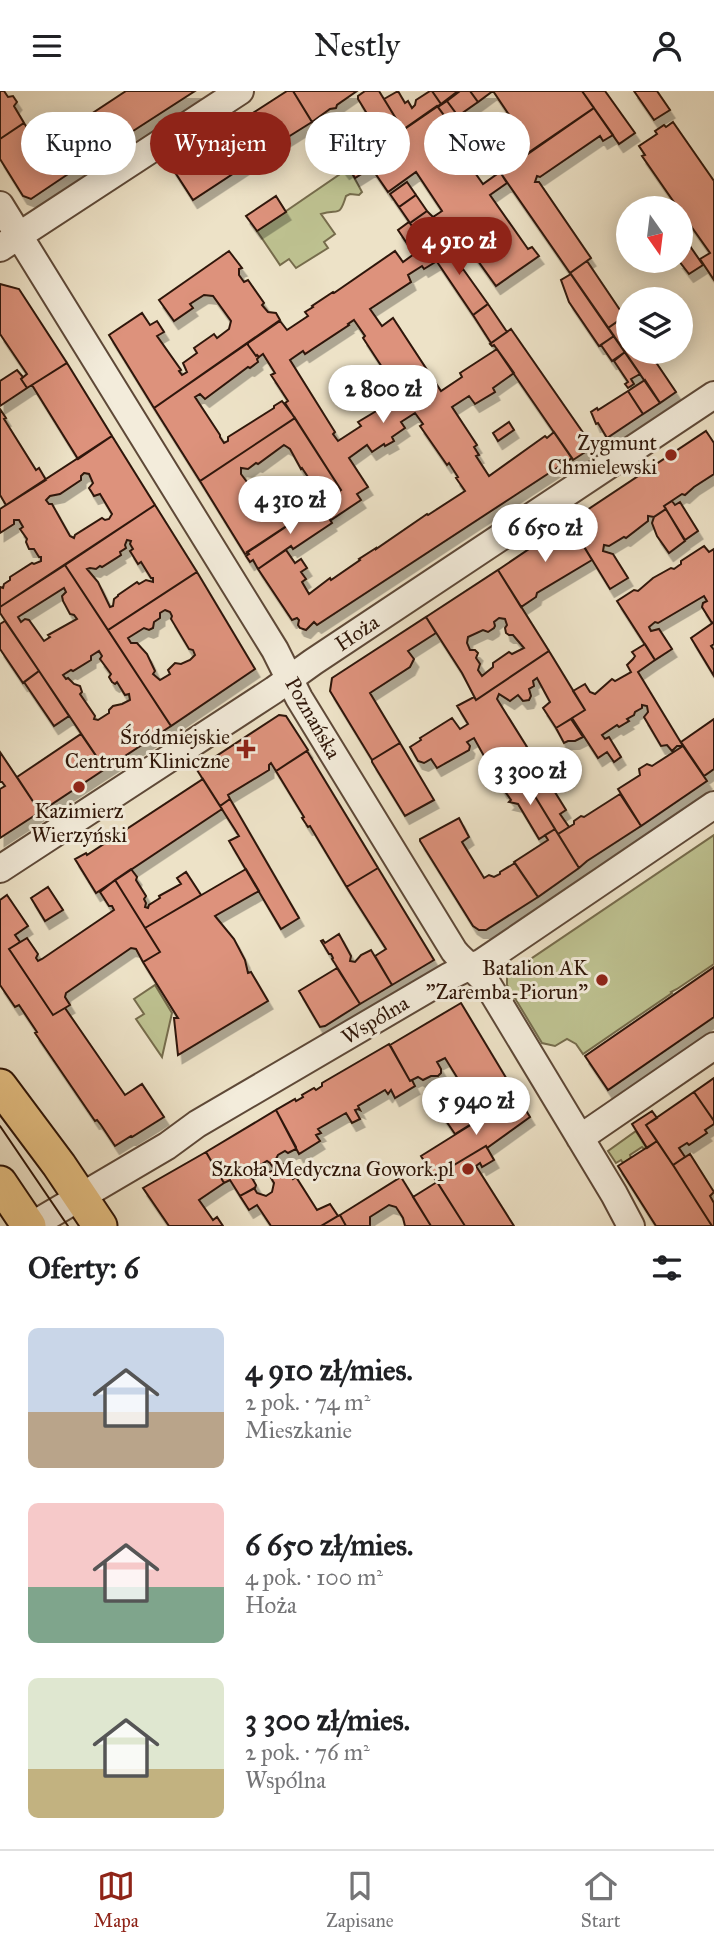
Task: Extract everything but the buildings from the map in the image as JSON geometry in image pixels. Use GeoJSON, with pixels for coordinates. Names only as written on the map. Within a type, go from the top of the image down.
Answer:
{"type":"FeatureCollection","features":[{"type":"Feature","properties":{"kind":"main road"},"geometry":{"type":"LineString","coordinates":[[0,1086],[100,1226]]}},
{"type":"Feature","properties":{"kind":"main road"},"geometry":{"type":"LineString","coordinates":[[0,1183],[30,1226]]}},
{"type":"Feature","properties":{"kind":"street"},"geometry":{"type":"LineString","coordinates":[[9,242],[240,91]]}},
{"type":"Feature","properties":{"kind":"street","name":"Poznańska"},"geometry":{"type":"LineString","coordinates":[[0,205],[9,242],[275,650],[299,698],[458,957],[488,985],[631,1226]]}},
{"type":"Feature","properties":{"kind":"street","name":"Hoża"},"geometry":{"type":"LineString","coordinates":[[0,869],[290,679],[714,395]]}},
{"type":"Feature","properties":{"kind":"street","name":"Wspólna"},"geometry":{"type":"LineString","coordinates":[[30,1226],[447,977],[481,964],[714,805]]}},
{"type":"Feature","properties":{"kind":"street"},"geometry":{"type":"LineString","coordinates":[[580,1138],[714,1046]]}},
{"type":"Feature","properties":{"kind":"green space"},"geometry":{"type":"Polygon","coordinates":[[[339,175],[353,175],[362,192],[359,195],[346,196],[339,210],[321,214],[335,234],[324,242],[328,248],[296,268],[289,259],[280,265],[257,231],[339,175]]]}},
{"type":"Feature","properties":{"kind":"green space"},"geometry":{"type":"Polygon","coordinates":[[[714,835],[714,964],[583,1054],[576,1044],[567,1039],[555,1046],[542,1043],[507,985],[507,975],[714,835]]]}},
{"type":"Feature","properties":{"kind":"green space"},"geometry":{"type":"Polygon","coordinates":[[[155,985],[172,1013],[162,1057],[136,1019],[144,1014],[134,999],[155,985]]]}},
{"type":"Feature","properties":{"kind":"green space"},"geometry":{"type":"Polygon","coordinates":[[[636,1131],[647,1148],[642,1147],[623,1163],[621,1160],[616,1163],[608,1151],[636,1131]]]}},
{"type":"Feature","properties":{"kind":"tram line"},"geometry":{"type":"LineString","coordinates":[[0,1126],[68,1226]]}},
{"type":"Feature","properties":{"kind":"place","name":"Zygmunt Chmielewski"},"geometry":{"type":"Point","coordinates":[671,455]}},
{"type":"Feature","properties":{"kind":"place","name":"Śródmiejskie Centrum Kliniczne"},"geometry":{"type":"Point","coordinates":[246,749]}},
{"type":"Feature","properties":{"kind":"place","name":"Kazimierz Wierzyński"},"geometry":{"type":"Point","coordinates":[79,787]}},
{"type":"Feature","properties":{"kind":"place","name":"Batalion AK \"Zaremba-Piorun\""},"geometry":{"type":"Point","coordinates":[602,980]}},
{"type":"Feature","properties":{"kind":"place","name":"Szkoła Medyczna Gowork.pl"},"geometry":{"type":"Point","coordinates":[468,1169]}}]}
